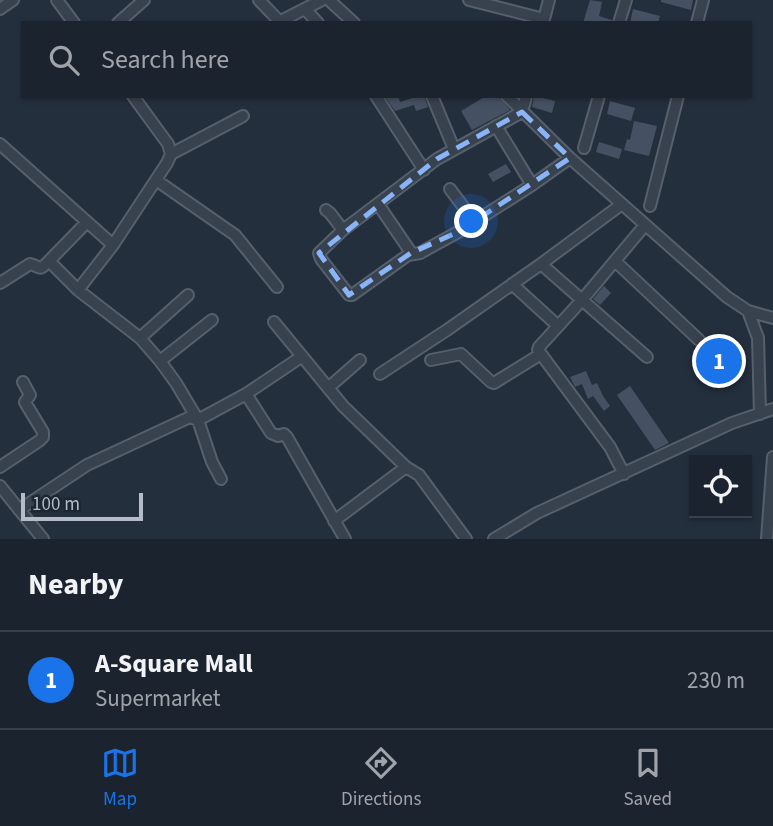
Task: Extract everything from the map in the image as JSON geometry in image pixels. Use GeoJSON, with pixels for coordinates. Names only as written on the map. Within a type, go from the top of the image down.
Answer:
{"type":"FeatureCollection","features":[{"type":"Feature","properties":{"kind":"street"},"geometry":{"type":"LineString","coordinates":[[0,9],[13,0]]}},
{"type":"Feature","properties":{"kind":"street"},"geometry":{"type":"LineString","coordinates":[[57,0],[73,21]]}},
{"type":"Feature","properties":{"kind":"street"},"geometry":{"type":"LineString","coordinates":[[120,21],[144,0]]}},
{"type":"Feature","properties":{"kind":"street"},"geometry":{"type":"LineString","coordinates":[[259,0],[278,21]]}},
{"type":"Feature","properties":{"kind":"street"},"geometry":{"type":"LineString","coordinates":[[281,21],[322,0]]}},
{"type":"Feature","properties":{"kind":"street"},"geometry":{"type":"LineString","coordinates":[[329,0],[352,21]]}},
{"type":"Feature","properties":{"kind":"street"},"geometry":{"type":"LineString","coordinates":[[469,0],[544,21],[549,0]]}},
{"type":"Feature","properties":{"kind":"street"},"geometry":{"type":"LineString","coordinates":[[620,21],[626,0]]}},
{"type":"Feature","properties":{"kind":"street"},"geometry":{"type":"LineString","coordinates":[[698,21],[703,0]]}},
{"type":"Feature","properties":{"kind":"street"},"geometry":{"type":"LineString","coordinates":[[304,9],[316,21]]}},
{"type":"Feature","properties":{"kind":"street"},"geometry":{"type":"LineString","coordinates":[[134,98],[168,144],[171,154]]}},
{"type":"Feature","properties":{"kind":"street"},"geometry":{"type":"LineString","coordinates":[[377,98],[424,170]]}},
{"type":"Feature","properties":{"kind":"street"},"geometry":{"type":"LineString","coordinates":[[433,98],[454,149]]}},
{"type":"Feature","properties":{"kind":"street"},"geometry":{"type":"LineString","coordinates":[[584,148],[597,98]]}},
{"type":"Feature","properties":{"kind":"street"},"geometry":{"type":"LineString","coordinates":[[650,206],[677,98]]}},
{"type":"Feature","properties":{"kind":"street"},"geometry":{"type":"LineString","coordinates":[[570,158],[460,231],[420,253],[412,254],[352,295],[349,295],[319,253],[343,230],[437,159],[496,126],[524,104],[570,158],[727,297],[748,311],[773,317]]}},
{"type":"Feature","properties":{"kind":"street"},"geometry":{"type":"LineString","coordinates":[[78,289],[113,246],[171,154],[243,116]]}},
{"type":"Feature","properties":{"kind":"street"},"geometry":{"type":"LineString","coordinates":[[496,126],[532,185]]}},
{"type":"Feature","properties":{"kind":"street"},"geometry":{"type":"LineString","coordinates":[[0,144],[113,246]]}},
{"type":"Feature","properties":{"kind":"street"},"geometry":{"type":"LineString","coordinates":[[156,180],[235,236],[277,287]]}},
{"type":"Feature","properties":{"kind":"street"},"geometry":{"type":"LineString","coordinates":[[450,189],[474,221]]}},
{"type":"Feature","properties":{"kind":"street"},"geometry":{"type":"LineString","coordinates":[[378,204],[412,254]]}},
{"type":"Feature","properties":{"kind":"street"},"geometry":{"type":"LineString","coordinates":[[380,374],[541,264],[622,204]]}},
{"type":"Feature","properties":{"kind":"street"},"geometry":{"type":"LineString","coordinates":[[326,210],[343,230]]}},
{"type":"Feature","properties":{"kind":"street"},"geometry":{"type":"LineString","coordinates":[[0,283],[30,264],[39,269],[87,222]]}},
{"type":"Feature","properties":{"kind":"street"},"geometry":{"type":"LineString","coordinates":[[624,474],[610,447],[538,351],[645,225]]}},
{"type":"Feature","properties":{"kind":"street"},"geometry":{"type":"LineString","coordinates":[[49,261],[78,289],[140,338],[160,361],[198,420],[221,480]]}},
{"type":"Feature","properties":{"kind":"street"},"geometry":{"type":"LineString","coordinates":[[615,261],[699,340]]}},
{"type":"Feature","properties":{"kind":"street"},"geometry":{"type":"LineString","coordinates":[[541,264],[646,357]]}},
{"type":"Feature","properties":{"kind":"street"},"geometry":{"type":"LineString","coordinates":[[512,284],[558,326]]}},
{"type":"Feature","properties":{"kind":"street"},"geometry":{"type":"LineString","coordinates":[[140,338],[188,295]]}},
{"type":"Feature","properties":{"kind":"street"},"geometry":{"type":"LineString","coordinates":[[748,311],[758,338],[760,414]]}},
{"type":"Feature","properties":{"kind":"street"},"geometry":{"type":"LineString","coordinates":[[160,361],[212,320]]}},
{"type":"Feature","properties":{"kind":"street"},"geometry":{"type":"LineString","coordinates":[[274,322],[343,406],[406,467],[419,475],[466,539]]}},
{"type":"Feature","properties":{"kind":"street"},"geometry":{"type":"LineString","coordinates":[[431,360],[464,355],[494,383],[541,354]]}},
{"type":"Feature","properties":{"kind":"street"},"geometry":{"type":"LineString","coordinates":[[19,510],[87,465],[190,417],[198,420],[246,394],[301,356]]}},
{"type":"Feature","properties":{"kind":"street"},"geometry":{"type":"LineString","coordinates":[[328,388],[360,360]]}},
{"type":"Feature","properties":{"kind":"street"},"geometry":{"type":"LineString","coordinates":[[0,467],[43,437],[43,432],[25,402],[30,396],[23,382]]}},
{"type":"Feature","properties":{"kind":"street"},"geometry":{"type":"LineString","coordinates":[[246,394],[271,433],[288,437],[345,539]]}},
{"type":"Feature","properties":{"kind":"street"},"geometry":{"type":"LineString","coordinates":[[494,539],[537,513],[732,424],[773,409]]}},
{"type":"Feature","properties":{"kind":"street"},"geometry":{"type":"LineString","coordinates":[[767,539],[773,457]]}},
{"type":"Feature","properties":{"kind":"street"},"geometry":{"type":"LineString","coordinates":[[334,522],[406,467]]}},
{"type":"Feature","properties":{"kind":"street"},"geometry":{"type":"LineString","coordinates":[[0,486],[43,539]]}},
{"type":"Feature","properties":{"kind":"highlighted area"},"geometry":{"type":"Polygon","coordinates":[[[522,112],[570,158],[460,231],[411,253],[349,295],[319,253],[437,159],[522,112]]]}},
{"type":"Feature","properties":{"kind":"building"},"geometry":{"type":"Polygon","coordinates":[[[590,0],[602,2],[599,16],[612,20],[612,21],[584,21],[590,0]]]}},
{"type":"Feature","properties":{"kind":"building"},"geometry":{"type":"Polygon","coordinates":[[[661,0],[693,0],[691,10],[661,0]]]}},
{"type":"Feature","properties":{"kind":"building"},"geometry":{"type":"Polygon","coordinates":[[[633,9],[660,16],[659,21],[630,21],[633,9]]]}},
{"type":"Feature","properties":{"kind":"building"},"geometry":{"type":"Polygon","coordinates":[[[386,98],[399,98],[400,102],[425,98],[428,107],[416,111],[414,105],[395,111],[386,98]]]}},
{"type":"Feature","properties":{"kind":"building"},"geometry":{"type":"Polygon","coordinates":[[[483,98],[500,98],[510,110],[472,130],[461,111],[483,98]]]}},
{"type":"Feature","properties":{"kind":"building"},"geometry":{"type":"Polygon","coordinates":[[[534,98],[555,101],[552,113],[532,107],[534,98]]]}},
{"type":"Feature","properties":{"kind":"building"},"geometry":{"type":"Polygon","coordinates":[[[610,101],[635,108],[631,121],[607,114],[610,101]]]}},
{"type":"Feature","properties":{"kind":"building"},"geometry":{"type":"Polygon","coordinates":[[[634,121],[657,126],[649,156],[624,150],[627,139],[630,140],[634,121]]]}},
{"type":"Feature","properties":{"kind":"building"},"geometry":{"type":"Polygon","coordinates":[[[599,142],[622,149],[619,159],[596,152],[599,142]]]}},
{"type":"Feature","properties":{"kind":"building"},"geometry":{"type":"Polygon","coordinates":[[[506,164],[511,172],[493,182],[488,174],[506,164]]]}},
{"type":"Feature","properties":{"kind":"building"},"geometry":{"type":"Polygon","coordinates":[[[604,286],[611,293],[600,305],[593,299],[604,286]]]}},
{"type":"Feature","properties":{"kind":"building"},"geometry":{"type":"Polygon","coordinates":[[[586,371],[592,385],[597,383],[610,406],[604,411],[593,396],[588,399],[582,384],[575,387],[570,377],[586,371]]]}},
{"type":"Feature","properties":{"kind":"building"},"geometry":{"type":"Polygon","coordinates":[[[630,386],[669,443],[655,450],[617,395],[630,386]]]}},
{"type":"Feature","properties":{"kind":"place","name":"A-Square Mall"},"geometry":{"type":"Point","coordinates":[719,361]}}]}
